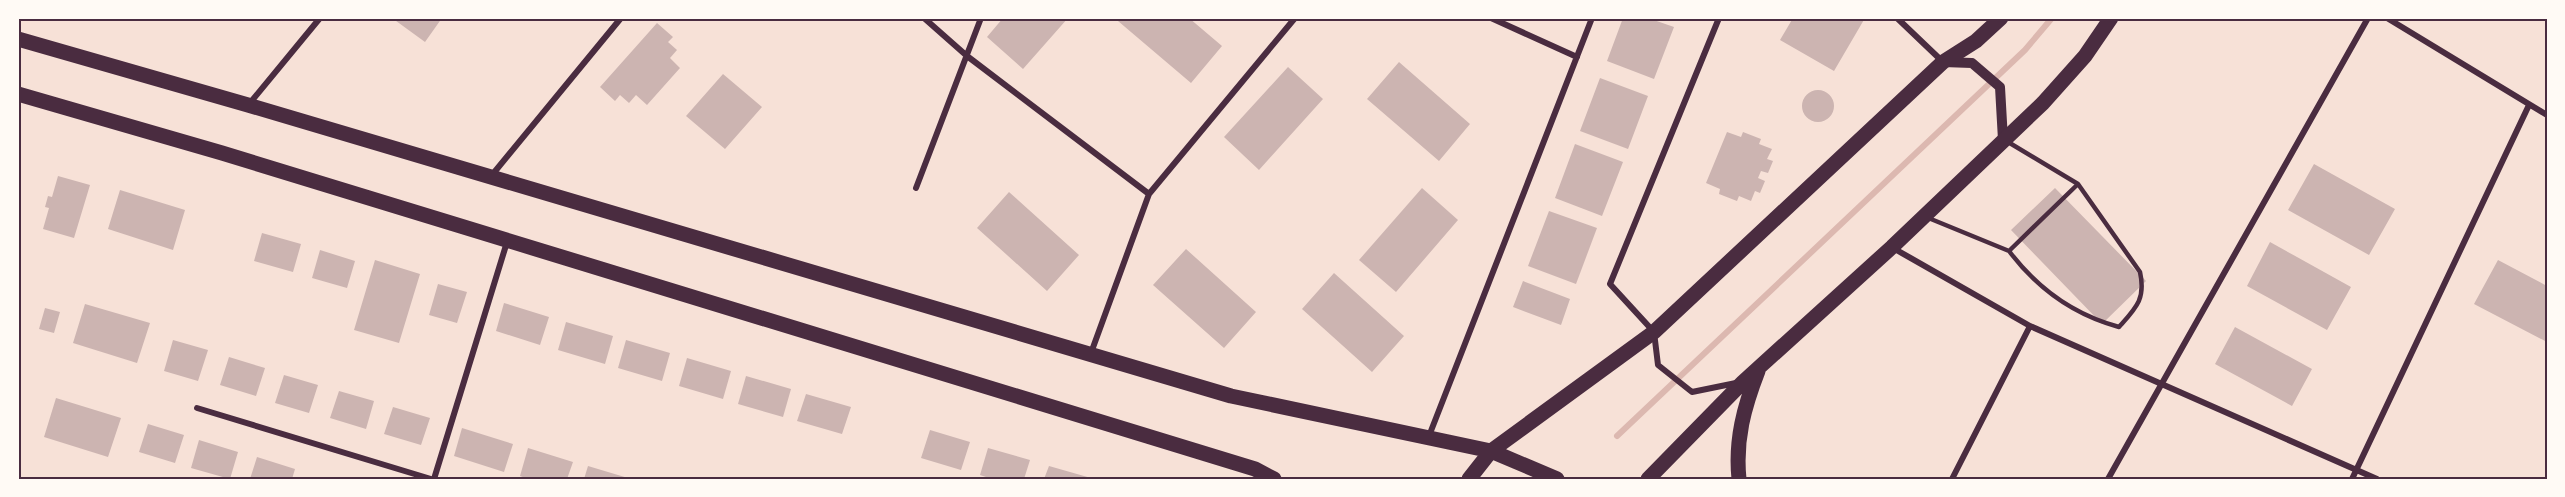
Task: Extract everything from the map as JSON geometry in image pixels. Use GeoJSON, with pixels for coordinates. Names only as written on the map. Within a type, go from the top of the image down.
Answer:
{"type":"FeatureCollection","features":[{"type":"Feature","properties":{"kind":"main road"},"geometry":{"type":"LineString","coordinates":[[1469,479],[1491,451],[1654,332],[1943,62],[1976,41],[2001,18]]}},
{"type":"Feature","properties":{"kind":"main road"},"geometry":{"type":"LineString","coordinates":[[1648,479],[1743,382],[1892,247],[2065,80],[2111,18]]}},
{"type":"Feature","properties":{"kind":"main road"},"geometry":{"type":"LineString","coordinates":[[18,39],[1231,396],[1491,451],[1557,479]]}},
{"type":"Feature","properties":{"kind":"main road"},"geometry":{"type":"LineString","coordinates":[[18,94],[222,153],[1274,479]]}},
{"type":"Feature","properties":{"kind":"main road"},"geometry":{"type":"LineString","coordinates":[[1739,479],[1737,464],[1739,431],[1748,395],[1759,368]]}},
{"type":"Feature","properties":{"kind":"street"},"geometry":{"type":"LineString","coordinates":[[248,105],[320,18]]}},
{"type":"Feature","properties":{"kind":"street"},"geometry":{"type":"LineString","coordinates":[[491,177],[621,18]]}},
{"type":"Feature","properties":{"kind":"street"},"geometry":{"type":"LineString","coordinates":[[924,18],[966,56],[1149,194]]}},
{"type":"Feature","properties":{"kind":"street"},"geometry":{"type":"LineString","coordinates":[[916,188],[981,18]]}},
{"type":"Feature","properties":{"kind":"street"},"geometry":{"type":"LineString","coordinates":[[1090,355],[1149,194],[1295,18]]}},
{"type":"Feature","properties":{"kind":"street"},"geometry":{"type":"LineString","coordinates":[[1491,18],[1576,57]]}},
{"type":"Feature","properties":{"kind":"street"},"geometry":{"type":"LineString","coordinates":[[1429,437],[1592,18]]}},
{"type":"Feature","properties":{"kind":"street"},"geometry":{"type":"LineString","coordinates":[[1719,18],[1610,284],[1654,332],[1658,365],[1692,392],[1743,382]]}},
{"type":"Feature","properties":{"kind":"street"},"geometry":{"type":"LineString","coordinates":[[1897,18],[1943,62],[1972,63],[2000,87],[2003,140]]}},
{"type":"Feature","properties":{"kind":"street"},"geometry":{"type":"LineString","coordinates":[[2108,479],[2160,383],[2368,18]]}},
{"type":"Feature","properties":{"kind":"street"},"geometry":{"type":"LineString","coordinates":[[2387,18],[2547,115]]}},
{"type":"Feature","properties":{"kind":"street"},"geometry":{"type":"LineString","coordinates":[[2352,479],[2529,105]]}},
{"type":"Feature","properties":{"kind":"street"},"geometry":{"type":"LineString","coordinates":[[197,408],[433,479],[507,241]]}},
{"type":"Feature","properties":{"kind":"street"},"geometry":{"type":"LineString","coordinates":[[1892,247],[2030,326],[2377,479]]}},
{"type":"Feature","properties":{"kind":"street"},"geometry":{"type":"LineString","coordinates":[[1952,479],[2030,326]]}},
{"type":"Feature","properties":{"kind":"lane"},"geometry":{"type":"LineString","coordinates":[[1925,216],[2009,251],[2026,274],[2048,292],[2094,320],[2119,327],[2134,311],[2141,297],[2143,286],[2140,272],[2078,184],[2003,140]]}},
{"type":"Feature","properties":{"kind":"lane"},"geometry":{"type":"LineString","coordinates":[[2009,251],[2078,184]]}},
{"type":"Feature","properties":{"kind":"building"},"geometry":{"type":"Polygon","coordinates":[[[392,18],[442,18],[425,42],[392,18]]]}},
{"type":"Feature","properties":{"kind":"building"},"geometry":{"type":"Polygon","coordinates":[[[1003,18],[1068,18],[1023,69],[987,37],[1003,18]]]}},
{"type":"Feature","properties":{"kind":"building"},"geometry":{"type":"Polygon","coordinates":[[[1121,18],[1189,18],[1222,46],[1191,83],[1118,21],[1121,18]]]}},
{"type":"Feature","properties":{"kind":"building"},"geometry":{"type":"Polygon","coordinates":[[[1623,18],[1648,18],[1674,27],[1654,79],[1607,61],[1623,18]]]}},
{"type":"Feature","properties":{"kind":"building"},"geometry":{"type":"Polygon","coordinates":[[[1793,18],[1865,18],[1834,71],[1780,40],[1793,18]]]}},
{"type":"Feature","properties":{"kind":"building"},"geometry":{"type":"Polygon","coordinates":[[[657,23],[673,37],[668,42],[677,50],[670,58],[680,68],[647,105],[636,95],[629,103],[620,95],[615,101],[600,87],[657,23]]]}},
{"type":"Feature","properties":{"kind":"building"},"geometry":{"type":"Polygon","coordinates":[[[1399,62],[1470,124],[1439,161],[1367,99],[1399,62]]]}},
{"type":"Feature","properties":{"kind":"building"},"geometry":{"type":"Polygon","coordinates":[[[1288,67],[1323,99],[1259,170],[1224,137],[1288,67]]]}},
{"type":"Feature","properties":{"kind":"building"},"geometry":{"type":"Polygon","coordinates":[[[723,74],[762,107],[725,149],[686,116],[723,74]]]}},
{"type":"Feature","properties":{"kind":"building"},"geometry":{"type":"Polygon","coordinates":[[[1600,78],[1648,96],[1628,149],[1580,131],[1600,78]]]}},
{"type":"Feature","properties":{"kind":"building"},"geometry":{"type":"Polygon","coordinates":[[[1818,90],[1829,95],[1834,106],[1829,117],[1818,122],[1807,117],[1802,106],[1807,95],[1818,90]]]}},
{"type":"Feature","properties":{"kind":"building"},"geometry":{"type":"Polygon","coordinates":[[[1727,132],[1741,137],[1743,132],[1761,139],[1759,144],[1772,149],[1767,159],[1773,161],[1768,173],[1761,171],[1758,178],[1765,181],[1760,193],[1755,191],[1751,201],[1739,196],[1737,201],[1719,194],[1720,189],[1706,183],[1727,132]]]}},
{"type":"Feature","properties":{"kind":"building"},"geometry":{"type":"Polygon","coordinates":[[[1575,144],[1623,162],[1602,216],[1555,198],[1575,144]]]}},
{"type":"Feature","properties":{"kind":"building"},"geometry":{"type":"Polygon","coordinates":[[[2314,164],[2395,209],[2369,255],[2288,210],[2314,164]]]}},
{"type":"Feature","properties":{"kind":"building"},"geometry":{"type":"Polygon","coordinates":[[[58,176],[90,185],[74,238],[43,229],[49,208],[45,207],[48,196],[52,197],[58,176]]]}},
{"type":"Feature","properties":{"kind":"building"},"geometry":{"type":"Polygon","coordinates":[[[1422,188],[1458,220],[1396,292],[1359,260],[1422,188]]]}},
{"type":"Feature","properties":{"kind":"building"},"geometry":{"type":"Polygon","coordinates":[[[2055,188],[2146,281],[2102,324],[2011,230],[2055,188]]]}},
{"type":"Feature","properties":{"kind":"building"},"geometry":{"type":"Polygon","coordinates":[[[120,190],[185,210],[173,250],[108,229],[120,190]]]}},
{"type":"Feature","properties":{"kind":"building"},"geometry":{"type":"Polygon","coordinates":[[[1009,192],[1079,255],[1047,291],[977,228],[1009,192]]]}},
{"type":"Feature","properties":{"kind":"building"},"geometry":{"type":"Polygon","coordinates":[[[1549,211],[1597,228],[1576,284],[1528,266],[1549,211]]]}},
{"type":"Feature","properties":{"kind":"building"},"geometry":{"type":"Polygon","coordinates":[[[262,233],[301,244],[293,272],[254,261],[262,233]]]}},
{"type":"Feature","properties":{"kind":"building"},"geometry":{"type":"Polygon","coordinates":[[[2270,242],[2351,287],[2327,330],[2247,286],[2270,242]]]}},
{"type":"Feature","properties":{"kind":"building"},"geometry":{"type":"Polygon","coordinates":[[[1186,249],[1256,312],[1224,348],[1153,285],[1186,249]]]}},
{"type":"Feature","properties":{"kind":"building"},"geometry":{"type":"Polygon","coordinates":[[[320,250],[355,261],[347,288],[312,278],[320,250]]]}},
{"type":"Feature","properties":{"kind":"building"},"geometry":{"type":"Polygon","coordinates":[[[375,260],[420,274],[399,343],[354,330],[375,260]]]}},
{"type":"Feature","properties":{"kind":"building"},"geometry":{"type":"Polygon","coordinates":[[[2498,260],[2547,286],[2547,342],[2474,304],[2498,260]]]}},
{"type":"Feature","properties":{"kind":"building"},"geometry":{"type":"Polygon","coordinates":[[[1334,273],[1404,336],[1372,372],[1302,309],[1334,273]]]}},
{"type":"Feature","properties":{"kind":"building"},"geometry":{"type":"Polygon","coordinates":[[[1523,281],[1570,299],[1561,325],[1513,307],[1523,281]]]}},
{"type":"Feature","properties":{"kind":"building"},"geometry":{"type":"Polygon","coordinates":[[[438,284],[467,292],[457,323],[429,315],[438,284]]]}},
{"type":"Feature","properties":{"kind":"building"},"geometry":{"type":"Polygon","coordinates":[[[504,303],[549,317],[540,345],[496,331],[504,303]]]}},
{"type":"Feature","properties":{"kind":"building"},"geometry":{"type":"Polygon","coordinates":[[[85,304],[150,323],[137,363],[73,343],[85,304]]]}},
{"type":"Feature","properties":{"kind":"building"},"geometry":{"type":"Polygon","coordinates":[[[45,308],[60,312],[54,333],[39,329],[45,308]]]}},
{"type":"Feature","properties":{"kind":"building"},"geometry":{"type":"Polygon","coordinates":[[[566,322],[613,336],[605,364],[558,350],[566,322]]]}},
{"type":"Feature","properties":{"kind":"building"},"geometry":{"type":"Polygon","coordinates":[[[2235,327],[2312,369],[2292,406],[2215,364],[2235,327]]]}},
{"type":"Feature","properties":{"kind":"building"},"geometry":{"type":"Polygon","coordinates":[[[173,340],[208,350],[198,381],[164,371],[173,340]]]}},
{"type":"Feature","properties":{"kind":"building"},"geometry":{"type":"Polygon","coordinates":[[[626,340],[670,353],[662,381],[618,368],[626,340]]]}},
{"type":"Feature","properties":{"kind":"building"},"geometry":{"type":"Polygon","coordinates":[[[229,357],[265,368],[256,396],[220,385],[229,357]]]}},
{"type":"Feature","properties":{"kind":"building"},"geometry":{"type":"Polygon","coordinates":[[[687,358],[731,371],[723,399],[679,386],[687,358]]]}},
{"type":"Feature","properties":{"kind":"building"},"geometry":{"type":"Polygon","coordinates":[[[284,375],[318,385],[309,413],[275,403],[284,375]]]}},
{"type":"Feature","properties":{"kind":"building"},"geometry":{"type":"Polygon","coordinates":[[[746,376],[791,389],[783,417],[738,404],[746,376]]]}},
{"type":"Feature","properties":{"kind":"building"},"geometry":{"type":"Polygon","coordinates":[[[339,391],[374,401],[366,429],[330,418],[339,391]]]}},
{"type":"Feature","properties":{"kind":"building"},"geometry":{"type":"Polygon","coordinates":[[[806,394],[851,407],[842,434],[797,421],[806,394]]]}},
{"type":"Feature","properties":{"kind":"building"},"geometry":{"type":"Polygon","coordinates":[[[56,398],[121,418],[108,457],[44,437],[56,398]]]}},
{"type":"Feature","properties":{"kind":"building"},"geometry":{"type":"Polygon","coordinates":[[[393,407],[430,418],[421,445],[384,434],[393,407]]]}},
{"type":"Feature","properties":{"kind":"building"},"geometry":{"type":"Polygon","coordinates":[[[148,424],[184,435],[175,463],[139,452],[148,424]]]}},
{"type":"Feature","properties":{"kind":"building"},"geometry":{"type":"Polygon","coordinates":[[[462,428],[513,444],[504,472],[454,456],[462,428]]]}},
{"type":"Feature","properties":{"kind":"building"},"geometry":{"type":"Polygon","coordinates":[[[930,430],[970,442],[961,470],[921,458],[930,430]]]}},
{"type":"Feature","properties":{"kind":"building"},"geometry":{"type":"Polygon","coordinates":[[[199,440],[238,452],[230,479],[191,468],[199,440]]]}},
{"type":"Feature","properties":{"kind":"building"},"geometry":{"type":"Polygon","coordinates":[[[528,448],[573,462],[567,479],[528,479],[520,476],[528,448]]]}},
{"type":"Feature","properties":{"kind":"building"},"geometry":{"type":"Polygon","coordinates":[[[988,448],[1030,460],[1024,479],[992,479],[980,475],[988,448]]]}},
{"type":"Feature","properties":{"kind":"building"},"geometry":{"type":"Polygon","coordinates":[[[257,457],[295,469],[292,479],[250,479],[257,457]]]}},
{"type":"Feature","properties":{"kind":"building"},"geometry":{"type":"Polygon","coordinates":[[[588,466],[628,478],[628,479],[584,479],[588,466]]]}},
{"type":"Feature","properties":{"kind":"building"},"geometry":{"type":"Polygon","coordinates":[[[1049,466],[1091,478],[1091,479],[1044,479],[1049,466]]]}},
{"type":"Feature","properties":{"kind":"waterway"},"geometry":{"type":"LineString","coordinates":[[1617,436],[2025,50],[2052,18]]}}]}
